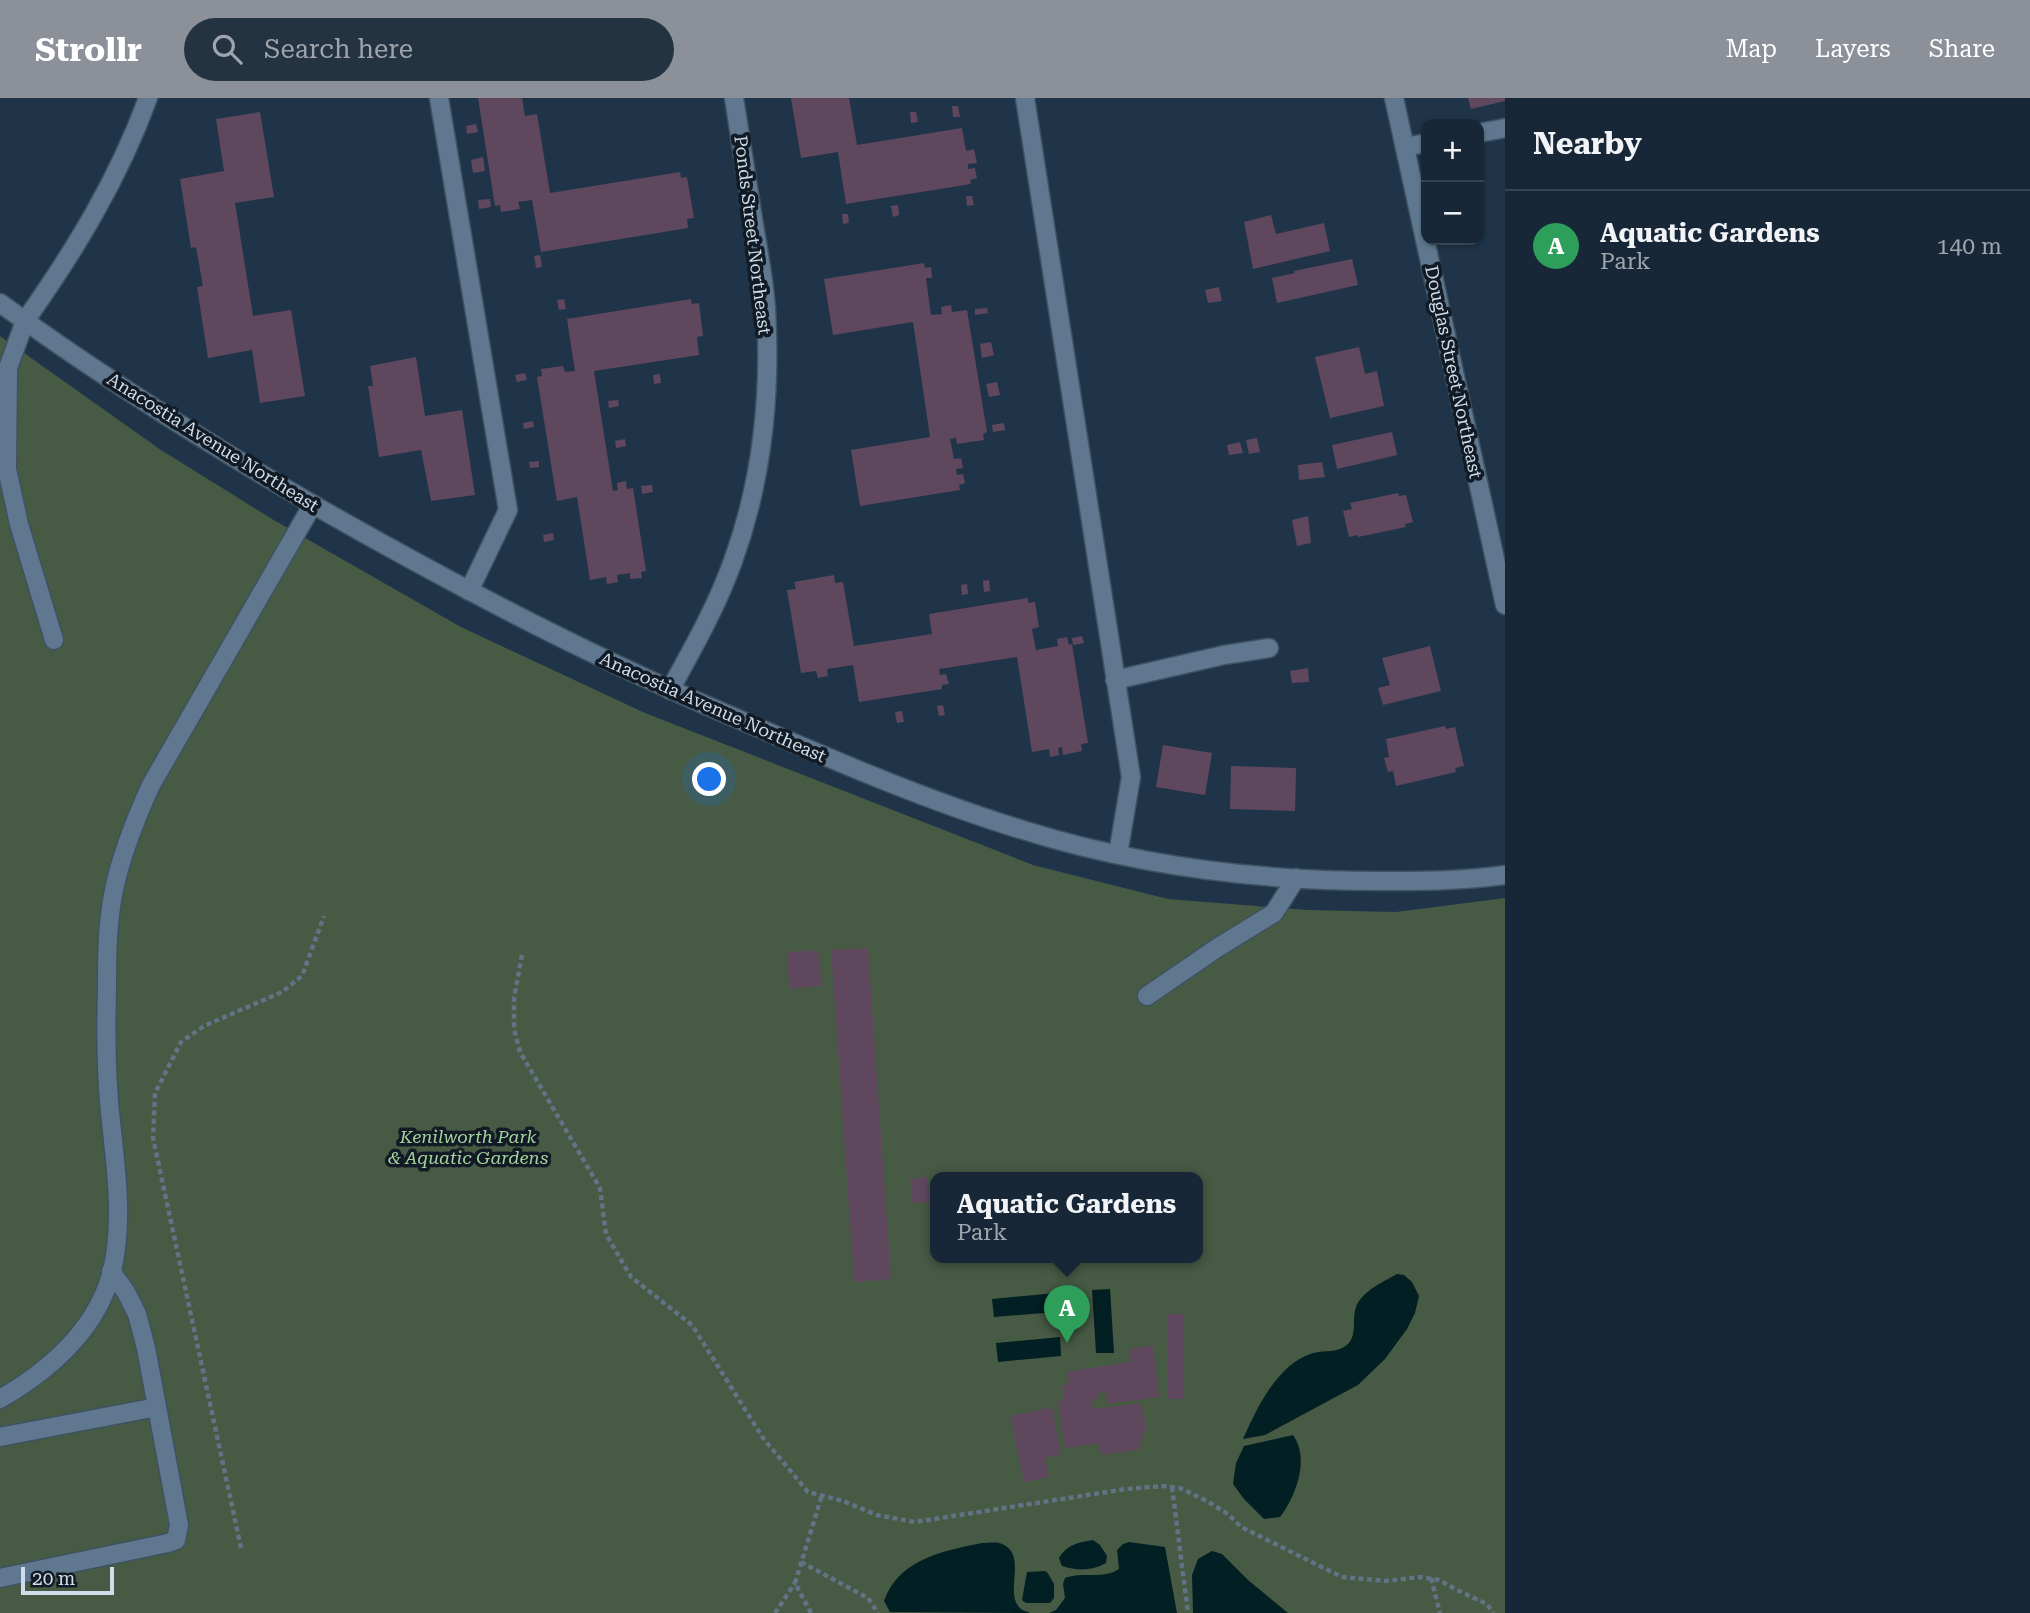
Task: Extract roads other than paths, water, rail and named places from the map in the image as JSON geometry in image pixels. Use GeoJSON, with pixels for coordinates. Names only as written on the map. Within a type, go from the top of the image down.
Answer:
{"type":"FeatureCollection","features":[{"type":"Feature","properties":{"kind":"street"},"geometry":{"type":"LineString","coordinates":[[54,640],[19,524],[7,469],[8,368],[25,321],[62,269],[104,198],[148,98]]}},
{"type":"Feature","properties":{"kind":"street"},"geometry":{"type":"LineString","coordinates":[[439,98],[508,510],[468,592]]}},
{"type":"Feature","properties":{"kind":"street","name":"Ponds Street Northeast"},"geometry":{"type":"LineString","coordinates":[[670,690],[710,615],[733,560],[753,491],[763,431],[767,374],[766,307],[734,98]]}},
{"type":"Feature","properties":{"kind":"street"},"geometry":{"type":"LineString","coordinates":[[1025,98],[1131,777],[1118,854]]}},
{"type":"Feature","properties":{"kind":"street","name":"Douglas Street Northeast"},"geometry":{"type":"LineString","coordinates":[[1394,98],[1505,604]]}},
{"type":"Feature","properties":{"kind":"street"},"geometry":{"type":"LineString","coordinates":[[1484,132],[1505,128]]}},
{"type":"Feature","properties":{"kind":"street"},"geometry":{"type":"LineString","coordinates":[[1405,147],[1421,144]]}},
{"type":"Feature","properties":{"kind":"street","name":"Anacostia Avenue Northeast"},"geometry":{"type":"LineString","coordinates":[[0,303],[130,393],[215,446],[468,592],[574,646],[670,690],[811,751],[961,810],[1055,839],[1192,867],[1296,878],[1409,881],[1505,875]]}},
{"type":"Feature","properties":{"kind":"street"},"geometry":{"type":"LineString","coordinates":[[0,1399],[29,1382],[58,1359],[79,1335],[100,1303],[111,1271],[117,1240],[118,1206],[107,1079],[107,936],[113,895],[137,815],[151,785],[313,504]]}},
{"type":"Feature","properties":{"kind":"street"},"geometry":{"type":"LineString","coordinates":[[1115,680],[1224,655],[1269,648]]}},
{"type":"Feature","properties":{"kind":"street"},"geometry":{"type":"LineString","coordinates":[[1147,996],[1274,913],[1296,878]]}},
{"type":"Feature","properties":{"kind":"street"},"geometry":{"type":"LineString","coordinates":[[0,1578],[168,1543],[176,1539],[179,1525],[138,1314],[111,1271]]}},
{"type":"Feature","properties":{"kind":"street"},"geometry":{"type":"LineString","coordinates":[[0,1437],[157,1407]]}},
{"type":"Feature","properties":{"kind":"place","name":"Aquatic Gardens"},"geometry":{"type":"Point","coordinates":[1067,1343]}},
{"type":"Feature","properties":{"kind":"park label","name":"Kenilworth Park & Aquatic Gardens"},"geometry":{"type":"Point","coordinates":[468,1146]}}]}
